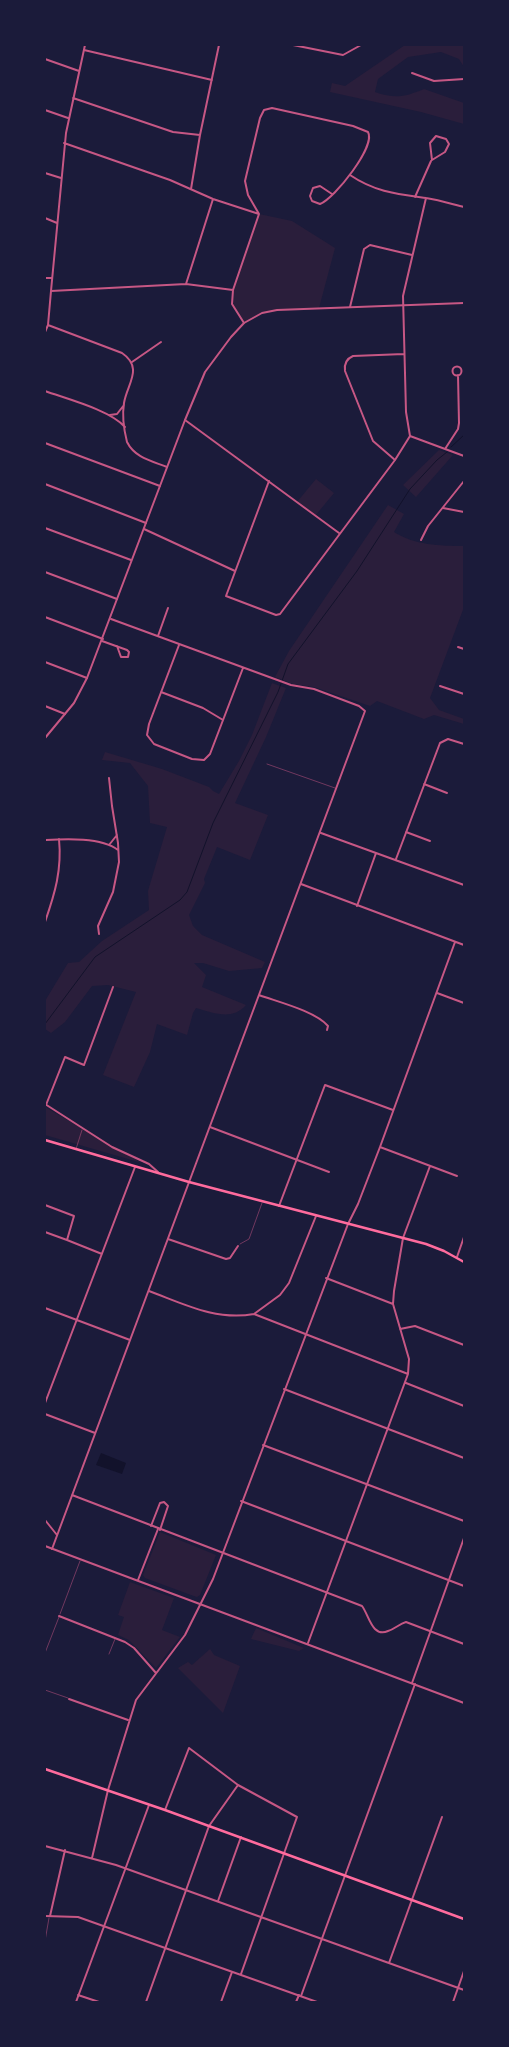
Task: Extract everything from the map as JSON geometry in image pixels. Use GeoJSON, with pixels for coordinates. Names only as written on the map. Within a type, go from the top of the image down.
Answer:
{"type":"FeatureCollection","features":[{"type":"Feature","properties":{"kind":"main road"},"geometry":{"type":"LineString","coordinates":[[45,1140],[159,1174],[403,1238],[437,1248],[464,1262]]}},
{"type":"Feature","properties":{"kind":"main road"},"geometry":{"type":"LineString","coordinates":[[45,1769],[150,1804],[464,1919]]}},
{"type":"Feature","properties":{"kind":"street"},"geometry":{"type":"LineString","coordinates":[[45,332],[48,325],[64,144],[84,45]]}},
{"type":"Feature","properties":{"kind":"street"},"geometry":{"type":"LineString","coordinates":[[191,190],[200,135],[219,45]]}},
{"type":"Feature","properties":{"kind":"street"},"geometry":{"type":"LineString","coordinates":[[293,45],[343,55],[361,45]]}},
{"type":"Feature","properties":{"kind":"street"},"geometry":{"type":"LineString","coordinates":[[84,50],[212,80]]}},
{"type":"Feature","properties":{"kind":"street"},"geometry":{"type":"LineString","coordinates":[[45,59],[79,71]]}},
{"type":"Feature","properties":{"kind":"street"},"geometry":{"type":"LineString","coordinates":[[412,74],[434,81],[464,79]]}},
{"type":"Feature","properties":{"kind":"street"},"geometry":{"type":"LineString","coordinates":[[73,98],[173,132],[200,135]]}},
{"type":"Feature","properties":{"kind":"street"},"geometry":{"type":"LineString","coordinates":[[244,324],[232,304],[234,290],[259,214],[248,195],[245,181],[260,118],[264,110],[268,108],[353,126],[368,132],[370,138],[368,146],[350,175],[332,194],[320,204],[316,204],[310,196],[313,188],[320,186],[332,194]]}},
{"type":"Feature","properties":{"kind":"street"},"geometry":{"type":"LineString","coordinates":[[45,110],[68,118]]}},
{"type":"Feature","properties":{"kind":"street"},"geometry":{"type":"LineString","coordinates":[[415,197],[432,160],[431,140],[436,136],[442,136],[448,141],[448,148],[432,160]]}},
{"type":"Feature","properties":{"kind":"street"},"geometry":{"type":"LineString","coordinates":[[64,144],[170,180],[213,199],[259,214]]}},
{"type":"Feature","properties":{"kind":"street"},"geometry":{"type":"LineString","coordinates":[[45,173],[61,178]]}},
{"type":"Feature","properties":{"kind":"street"},"geometry":{"type":"LineString","coordinates":[[350,175],[373,188],[464,207]]}},
{"type":"Feature","properties":{"kind":"street"},"geometry":{"type":"LineString","coordinates":[[268,481],[226,596],[276,616],[280,614],[395,460],[410,436],[406,412],[403,296],[426,198]]}},
{"type":"Feature","properties":{"kind":"street"},"geometry":{"type":"LineString","coordinates":[[186,284],[213,199]]}},
{"type":"Feature","properties":{"kind":"street"},"geometry":{"type":"LineString","coordinates":[[45,218],[57,223]]}},
{"type":"Feature","properties":{"kind":"street"},"geometry":{"type":"LineString","coordinates":[[350,307],[364,249],[370,245],[412,255]]}},
{"type":"Feature","properties":{"kind":"street"},"geometry":{"type":"LineString","coordinates":[[45,278],[52,278]]}},
{"type":"Feature","properties":{"kind":"street"},"geometry":{"type":"LineString","coordinates":[[51,292],[186,284],[234,290]]}},
{"type":"Feature","properties":{"kind":"street"},"geometry":{"type":"LineString","coordinates":[[45,738],[74,703],[86,678],[103,640],[131,560],[185,420],[206,372],[231,337],[244,324],[262,313],[277,310],[464,303]]}},
{"type":"Feature","properties":{"kind":"street"},"geometry":{"type":"LineString","coordinates":[[48,325],[122,353],[132,362],[133,376],[124,405],[124,427],[127,442],[135,453],[167,467]]}},
{"type":"Feature","properties":{"kind":"street"},"geometry":{"type":"LineString","coordinates":[[132,362],[161,342]]}},
{"type":"Feature","properties":{"kind":"street"},"geometry":{"type":"LineString","coordinates":[[395,460],[373,441],[344,366],[347,360],[354,356],[404,354]]}},
{"type":"Feature","properties":{"kind":"street"},"geometry":{"type":"LineString","coordinates":[[445,449],[458,429],[458,375]]}},
{"type":"Feature","properties":{"kind":"street"},"geometry":{"type":"LineString","coordinates":[[45,391],[109,415],[120,421],[124,427]]}},
{"type":"Feature","properties":{"kind":"street"},"geometry":{"type":"LineString","coordinates":[[109,415],[116,414],[124,405]]}},
{"type":"Feature","properties":{"kind":"street"},"geometry":{"type":"LineString","coordinates":[[185,420],[339,534]]}},
{"type":"Feature","properties":{"kind":"street"},"geometry":{"type":"LineString","coordinates":[[410,436],[464,456]]}},
{"type":"Feature","properties":{"kind":"street"},"geometry":{"type":"LineString","coordinates":[[45,443],[160,486]]}},
{"type":"Feature","properties":{"kind":"street"},"geometry":{"type":"LineString","coordinates":[[421,540],[428,526],[464,481]]}},
{"type":"Feature","properties":{"kind":"street"},"geometry":{"type":"LineString","coordinates":[[45,484],[146,523]]}},
{"type":"Feature","properties":{"kind":"street"},"geometry":{"type":"LineString","coordinates":[[443,508],[464,512]]}},
{"type":"Feature","properties":{"kind":"street"},"geometry":{"type":"LineString","coordinates":[[45,528],[131,560]]}},
{"type":"Feature","properties":{"kind":"street"},"geometry":{"type":"LineString","coordinates":[[143,529],[235,571]]}},
{"type":"Feature","properties":{"kind":"street"},"geometry":{"type":"LineString","coordinates":[[45,572],[117,599]]}},
{"type":"Feature","properties":{"kind":"street"},"geometry":{"type":"LineString","coordinates":[[158,636],[168,608]]}},
{"type":"Feature","properties":{"kind":"street"},"geometry":{"type":"LineString","coordinates":[[45,617],[103,640],[117,646],[128,651],[128,657],[121,657],[117,646]]}},
{"type":"Feature","properties":{"kind":"street"},"geometry":{"type":"LineString","coordinates":[[52,1549],[365,711],[362,707],[314,690],[284,683],[111,619]]}},
{"type":"Feature","properties":{"kind":"street"},"geometry":{"type":"LineString","coordinates":[[179,645],[148,730],[148,739],[154,744],[192,759],[204,760],[210,754],[242,668]]}},
{"type":"Feature","properties":{"kind":"street"},"geometry":{"type":"LineString","coordinates":[[458,646],[464,649]]}},
{"type":"Feature","properties":{"kind":"street"},"geometry":{"type":"LineString","coordinates":[[45,662],[86,678]]}},
{"type":"Feature","properties":{"kind":"street"},"geometry":{"type":"LineString","coordinates":[[440,686],[464,694]]}},
{"type":"Feature","properties":{"kind":"street"},"geometry":{"type":"LineString","coordinates":[[161,692],[203,708],[224,720]]}},
{"type":"Feature","properties":{"kind":"street"},"geometry":{"type":"LineString","coordinates":[[45,706],[65,714]]}},
{"type":"Feature","properties":{"kind":"street"},"geometry":{"type":"LineString","coordinates":[[396,859],[442,741],[448,739],[464,744]]}},
{"type":"Feature","properties":{"kind":"street"},"geometry":{"type":"LineString","coordinates":[[99,934],[98,926],[113,892],[119,862],[109,778]]}},
{"type":"Feature","properties":{"kind":"street"},"geometry":{"type":"LineString","coordinates":[[424,784],[447,793]]}},
{"type":"Feature","properties":{"kind":"street"},"geometry":{"type":"LineString","coordinates":[[406,832],[430,841]]}},
{"type":"Feature","properties":{"kind":"street"},"geometry":{"type":"LineString","coordinates":[[320,833],[464,885]]}},
{"type":"Feature","properties":{"kind":"street"},"geometry":{"type":"LineString","coordinates":[[108,845],[117,836]]}},
{"type":"Feature","properties":{"kind":"street"},"geometry":{"type":"LineString","coordinates":[[45,922],[61,861],[59,839]]}},
{"type":"Feature","properties":{"kind":"street"},"geometry":{"type":"LineString","coordinates":[[45,840],[78,840],[108,845],[119,851]]}},
{"type":"Feature","properties":{"kind":"street"},"geometry":{"type":"LineString","coordinates":[[357,906],[376,852]]}},
{"type":"Feature","properties":{"kind":"street"},"geometry":{"type":"LineString","coordinates":[[301,884],[464,945]]}},
{"type":"Feature","properties":{"kind":"street"},"geometry":{"type":"LineString","coordinates":[[92,1858],[108,1790],[128,1720],[139,1695],[184,1635],[213,1579],[304,1334],[380,1147],[455,942]]}},
{"type":"Feature","properties":{"kind":"street"},"geometry":{"type":"LineString","coordinates":[[113,987],[84,1066],[65,1057],[45,1104],[112,1147],[149,1164],[159,1174]]}},
{"type":"Feature","properties":{"kind":"street"},"geometry":{"type":"LineString","coordinates":[[437,993],[464,1003]]}},
{"type":"Feature","properties":{"kind":"street"},"geometry":{"type":"LineString","coordinates":[[259,995],[316,1018],[328,1026],[327,1030]]}},
{"type":"Feature","properties":{"kind":"street"},"geometry":{"type":"LineString","coordinates":[[279,1206],[325,1085],[393,1110]]}},
{"type":"Feature","properties":{"kind":"street"},"geometry":{"type":"LineString","coordinates":[[210,1127],[330,1172]]}},
{"type":"Feature","properties":{"kind":"street"},"geometry":{"type":"LineString","coordinates":[[380,1147],[457,1176]]}},
{"type":"Feature","properties":{"kind":"street"},"geometry":{"type":"LineString","coordinates":[[308,1643],[408,1374],[409,1359],[393,1304],[403,1238],[430,1166]]}},
{"type":"Feature","properties":{"kind":"street"},"geometry":{"type":"LineString","coordinates":[[45,1403],[135,1167]]}},
{"type":"Feature","properties":{"kind":"street"},"geometry":{"type":"LineString","coordinates":[[45,1206],[74,1216],[67,1240]]}},
{"type":"Feature","properties":{"kind":"street"},"geometry":{"type":"LineString","coordinates":[[254,1314],[280,1295],[289,1283],[316,1216]]}},
{"type":"Feature","properties":{"kind":"street"},"geometry":{"type":"LineString","coordinates":[[45,1232],[102,1254]]}},
{"type":"Feature","properties":{"kind":"street"},"geometry":{"type":"LineString","coordinates":[[457,1257],[464,1238]]}},
{"type":"Feature","properties":{"kind":"street"},"geometry":{"type":"LineString","coordinates":[[168,1239],[226,1259],[230,1258],[238,1246]]}},
{"type":"Feature","properties":{"kind":"street"},"geometry":{"type":"LineString","coordinates":[[326,1278],[393,1304]]}},
{"type":"Feature","properties":{"kind":"street"},"geometry":{"type":"LineString","coordinates":[[149,1291],[208,1313],[230,1316],[254,1314],[408,1374]]}},
{"type":"Feature","properties":{"kind":"street"},"geometry":{"type":"LineString","coordinates":[[45,1308],[130,1340]]}},
{"type":"Feature","properties":{"kind":"street"},"geometry":{"type":"LineString","coordinates":[[400,1329],[415,1326],[464,1345]]}},
{"type":"Feature","properties":{"kind":"street"},"geometry":{"type":"LineString","coordinates":[[405,1383],[464,1406]]}},
{"type":"Feature","properties":{"kind":"street"},"geometry":{"type":"LineString","coordinates":[[284,1389],[464,1458]]}},
{"type":"Feature","properties":{"kind":"street"},"geometry":{"type":"LineString","coordinates":[[45,1414],[95,1433]]}},
{"type":"Feature","properties":{"kind":"street"},"geometry":{"type":"LineString","coordinates":[[263,1445],[464,1521]]}},
{"type":"Feature","properties":{"kind":"street"},"geometry":{"type":"LineString","coordinates":[[72,1495],[362,1606],[367,1612],[372,1627],[378,1631],[386,1633],[406,1622],[464,1644]]}},
{"type":"Feature","properties":{"kind":"street"},"geometry":{"type":"LineString","coordinates":[[241,1501],[464,1586]]}},
{"type":"Feature","properties":{"kind":"street"},"geometry":{"type":"LineString","coordinates":[[138,1580],[168,1506],[164,1502],[160,1503],[151,1526]]}},
{"type":"Feature","properties":{"kind":"street"},"geometry":{"type":"LineString","coordinates":[[45,1520],[57,1535]]}},
{"type":"Feature","properties":{"kind":"street"},"geometry":{"type":"LineString","coordinates":[[296,2002],[300,1996],[345,1876],[464,1538]]}},
{"type":"Feature","properties":{"kind":"street"},"geometry":{"type":"LineString","coordinates":[[45,1546],[464,1703]]}},
{"type":"Feature","properties":{"kind":"street"},"geometry":{"type":"LineString","coordinates":[[59,1616],[115,1638],[134,1648],[156,1673]]}},
{"type":"Feature","properties":{"kind":"street"},"geometry":{"type":"LineString","coordinates":[[69,1698],[128,1720]]}},
{"type":"Feature","properties":{"kind":"street"},"geometry":{"type":"LineString","coordinates":[[166,1810],[189,1748],[238,1785],[297,1817],[240,1974]]}},
{"type":"Feature","properties":{"kind":"street"},"geometry":{"type":"LineString","coordinates":[[146,2002],[209,1826],[238,1785]]}},
{"type":"Feature","properties":{"kind":"street"},"geometry":{"type":"LineString","coordinates":[[76,2002],[150,1804]]}},
{"type":"Feature","properties":{"kind":"street"},"geometry":{"type":"LineString","coordinates":[[389,1963],[442,1817]]}},
{"type":"Feature","properties":{"kind":"street"},"geometry":{"type":"LineString","coordinates":[[218,1901],[241,1838]]}},
{"type":"Feature","properties":{"kind":"street"},"geometry":{"type":"LineString","coordinates":[[45,1846],[126,1868],[464,1990]]}},
{"type":"Feature","properties":{"kind":"street"},"geometry":{"type":"LineString","coordinates":[[50,1916],[65,1850]]}},
{"type":"Feature","properties":{"kind":"street"},"geometry":{"type":"LineString","coordinates":[[45,1916],[78,1917],[317,2002]]}},
{"type":"Feature","properties":{"kind":"street"},"geometry":{"type":"LineString","coordinates":[[453,2002],[464,1971]]}},
{"type":"Feature","properties":{"kind":"street"},"geometry":{"type":"LineString","coordinates":[[221,2002],[232,1972]]}},
{"type":"Feature","properties":{"kind":"street"},"geometry":{"type":"LineString","coordinates":[[78,1995],[99,2002]]}},
{"type":"Feature","properties":{"kind":"lane"},"geometry":{"type":"LineString","coordinates":[[267,764],[336,789]]}},
{"type":"Feature","properties":{"kind":"lane"},"geometry":{"type":"LineString","coordinates":[[76,1150],[82,1129]]}},
{"type":"Feature","properties":{"kind":"lane"},"geometry":{"type":"LineString","coordinates":[[238,1246],[248,1239],[262,1201]]}},
{"type":"Feature","properties":{"kind":"lane"},"geometry":{"type":"LineString","coordinates":[[45,1653],[81,1559]]}},
{"type":"Feature","properties":{"kind":"lane"},"geometry":{"type":"LineString","coordinates":[[110,1654],[115,1638]]}},
{"type":"Feature","properties":{"kind":"lane"},"geometry":{"type":"LineString","coordinates":[[45,1690],[69,1698]]}},
{"type":"Feature","properties":{"kind":"lane"},"geometry":{"type":"LineString","coordinates":[[45,1941],[50,1916]]}},
{"type":"Feature","properties":{"kind":"shaded area"},"geometry":{"type":"Polygon","coordinates":[[[405,45],[464,45],[464,67],[459,59],[441,52],[408,57],[378,79],[375,92],[388,96],[400,96],[424,89],[464,103],[464,124],[421,112],[330,92],[332,83],[345,86],[405,45]]]}},
{"type":"Feature","properties":{"kind":"shaded area"},"geometry":{"type":"Polygon","coordinates":[[[259,214],[292,221],[335,248],[319,308],[277,310],[262,313],[244,323],[232,305],[233,290],[259,214]]]}},
{"type":"Feature","properties":{"kind":"shaded area"},"geometry":{"type":"Polygon","coordinates":[[[439,450],[453,455],[416,497],[403,485],[439,450]]]}},
{"type":"Feature","properties":{"kind":"shaded area"},"geometry":{"type":"Polygon","coordinates":[[[316,479],[334,493],[315,516],[297,502],[316,479]]]}},
{"type":"Feature","properties":{"kind":"shaded area"},"geometry":{"type":"Polygon","coordinates":[[[388,505],[404,514],[394,532],[410,540],[428,544],[464,546],[464,607],[430,698],[439,710],[464,719],[464,724],[434,715],[424,719],[377,701],[370,706],[314,687],[293,684],[275,677],[289,651],[388,505]]]}},
{"type":"Feature","properties":{"kind":"shaded area"},"geometry":{"type":"Polygon","coordinates":[[[272,683],[286,688],[266,737],[235,803],[268,815],[250,860],[217,847],[204,879],[205,883],[189,915],[193,926],[202,935],[265,962],[262,968],[229,971],[203,963],[194,963],[206,975],[202,987],[246,1005],[241,1010],[229,1014],[196,1008],[187,1035],[157,1024],[150,1052],[134,1087],[103,1075],[136,992],[108,985],[92,986],[65,1022],[51,1033],[45,1029],[45,1001],[68,963],[79,962],[102,941],[149,910],[148,891],[167,827],[150,823],[148,786],[130,763],[102,760],[105,752],[162,769],[209,787],[219,794],[252,735],[272,683]]]}},
{"type":"Feature","properties":{"kind":"shaded area"},"geometry":{"type":"Polygon","coordinates":[[[45,1107],[142,1163],[45,1135],[45,1107]]]}},
{"type":"Feature","properties":{"kind":"shaded area"},"geometry":{"type":"Polygon","coordinates":[[[101,1453],[126,1463],[122,1474],[96,1465],[101,1453]]]}},
{"type":"Feature","properties":{"kind":"shaded area"},"geometry":{"type":"Polygon","coordinates":[[[160,1532],[216,1555],[200,1595],[197,1597],[145,1578],[143,1575],[160,1532]]]}},
{"type":"Feature","properties":{"kind":"shaded area"},"geometry":{"type":"Polygon","coordinates":[[[130,1582],[174,1598],[162,1630],[180,1637],[156,1668],[129,1640],[118,1635],[124,1617],[118,1615],[130,1582]]]}},
{"type":"Feature","properties":{"kind":"shaded area"},"geometry":{"type":"Polygon","coordinates":[[[256,1628],[304,1648],[299,1651],[251,1639],[256,1628]]]}},
{"type":"Feature","properties":{"kind":"shaded area"},"geometry":{"type":"Polygon","coordinates":[[[210,1649],[214,1655],[240,1666],[223,1713],[178,1668],[188,1662],[192,1665],[210,1649]]]}},
{"type":"Feature","properties":{"kind":"waterway"},"geometry":{"type":"LineString","coordinates":[[451,447],[464,435]]}},
{"type":"Feature","properties":{"kind":"waterway"},"geometry":{"type":"LineString","coordinates":[[45,1024],[95,957],[180,900],[187,892],[213,823],[278,692],[288,664],[357,571],[410,489],[447,452]]}}]}
